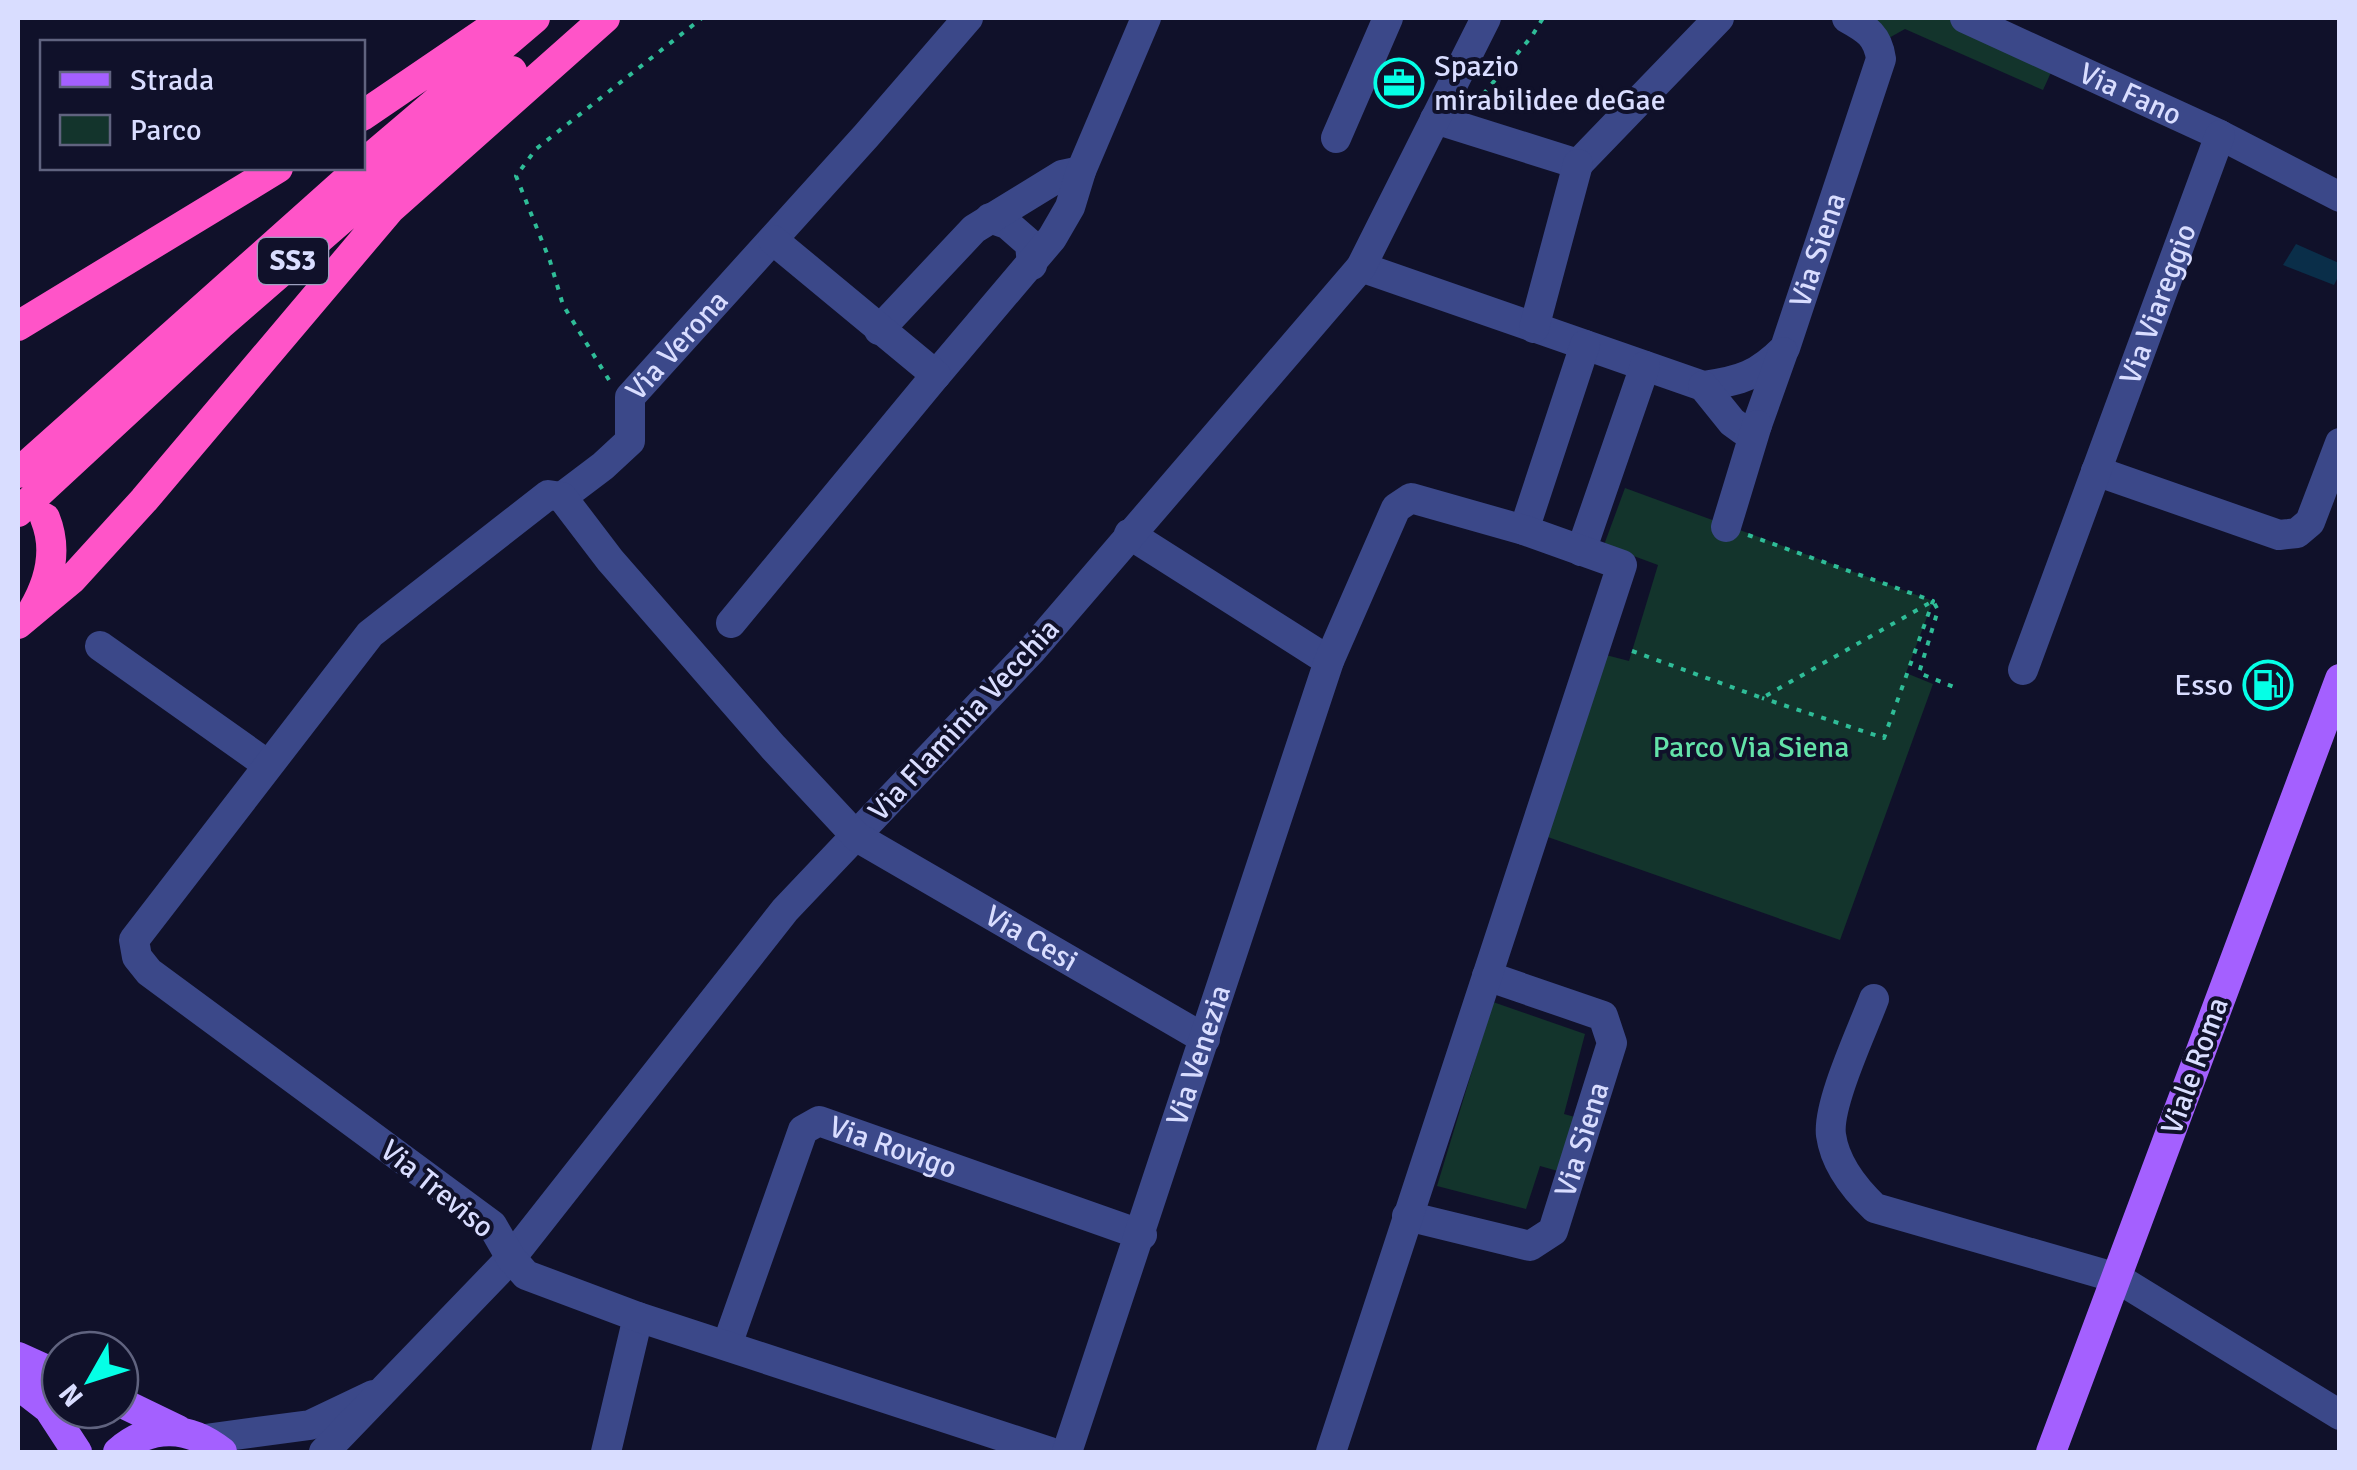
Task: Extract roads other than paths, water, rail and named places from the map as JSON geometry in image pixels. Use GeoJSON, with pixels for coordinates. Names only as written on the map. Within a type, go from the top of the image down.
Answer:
{"type":"FeatureCollection","features":[{"type":"Feature","properties":{"kind":"highway"},"geometry":{"type":"LineString","coordinates":[[365,114],[506,18]]}},
{"type":"Feature","properties":{"kind":"highway","name":"SS3"},"geometry":{"type":"LineString","coordinates":[[365,163],[536,18]]}},
{"type":"Feature","properties":{"kind":"highway","name":"SS3"},"geometry":{"type":"LineString","coordinates":[[31,515],[220,325],[574,18]]}},
{"type":"Feature","properties":{"kind":"highway"},"geometry":{"type":"LineString","coordinates":[[25,618],[80,571],[144,500],[390,209],[605,18]]}},
{"type":"Feature","properties":{"kind":"highway"},"geometry":{"type":"LineString","coordinates":[[18,326],[275,170]]}},
{"type":"Feature","properties":{"kind":"highway","name":"SS3"},"geometry":{"type":"LineString","coordinates":[[18,473],[357,170]]}},
{"type":"Feature","properties":{"kind":"highway"},"geometry":{"type":"LineString","coordinates":[[25,618],[43,593],[52,560],[51,538],[31,515]]}},
{"type":"Feature","properties":{"kind":"main road","name":"Viale Roma"},"geometry":{"type":"LineString","coordinates":[[2051,1452],[2340,680]]}},
{"type":"Feature","properties":{"kind":"main road"},"geometry":{"type":"LineString","coordinates":[[18,1384],[49,1409],[77,1452]]}},
{"type":"Feature","properties":{"kind":"main road"},"geometry":{"type":"LineString","coordinates":[[140,1411],[202,1440]]}},
{"type":"Feature","properties":{"kind":"main road","name":"Via Flaminia Vecchia"},"geometry":{"type":"LineString","coordinates":[[118,1452],[141,1438],[202,1440]]}},
{"type":"Feature","properties":{"kind":"street","name":"Via Verona"},"geometry":{"type":"LineString","coordinates":[[562,497],[630,441],[630,397],[968,18]]}},
{"type":"Feature","properties":{"kind":"street"},"geometry":{"type":"LineString","coordinates":[[731,622],[1032,265],[1070,207],[1081,170],[1146,18]]}},
{"type":"Feature","properties":{"kind":"street"},"geometry":{"type":"LineString","coordinates":[[1336,138],[1388,18]]}},
{"type":"Feature","properties":{"kind":"street","name":"Via Flaminia Vecchia"},"geometry":{"type":"LineString","coordinates":[[324,1452],[511,1258],[786,910],[1031,651],[1360,267],[1441,121],[1486,18]]}},
{"type":"Feature","properties":{"kind":"street"},"geometry":{"type":"LineString","coordinates":[[1534,328],[1578,164],[1719,18]]}},
{"type":"Feature","properties":{"kind":"street","name":"Via Siena"},"geometry":{"type":"LineString","coordinates":[[1704,386],[1762,371],[1785,348],[1881,59],[1879,42],[1866,28],[1847,18]]}},
{"type":"Feature","properties":{"kind":"street","name":"Via Fano"},"geometry":{"type":"LineString","coordinates":[[1966,18],[2220,135],[2340,197]]}},
{"type":"Feature","properties":{"kind":"street"},"geometry":{"type":"LineString","coordinates":[[1441,121],[1578,164]]}},
{"type":"Feature","properties":{"kind":"street","name":"Via Viareggio"},"geometry":{"type":"LineString","coordinates":[[2023,670],[2220,135]]}},
{"type":"Feature","properties":{"kind":"street"},"geometry":{"type":"LineString","coordinates":[[880,330],[957,245],[990,218],[1062,175],[1081,170]]}},
{"type":"Feature","properties":{"kind":"street","name":"Via Fano"},"geometry":{"type":"LineString","coordinates":[[2296,174],[2340,180]]}},
{"type":"Feature","properties":{"kind":"street"},"geometry":{"type":"LineString","coordinates":[[990,218],[1007,224],[1030,244],[1032,265]]}},
{"type":"Feature","properties":{"kind":"street"},"geometry":{"type":"LineString","coordinates":[[772,240],[936,375]]}},
{"type":"Feature","properties":{"kind":"street"},"geometry":{"type":"LineString","coordinates":[[1360,267],[1704,386],[1732,422],[1743,430],[1757,426]]}},
{"type":"Feature","properties":{"kind":"street"},"geometry":{"type":"LineString","coordinates":[[1726,527],[1785,348]]}},
{"type":"Feature","properties":{"kind":"street"},"geometry":{"type":"LineString","coordinates":[[1524,530],[1599,350]]}},
{"type":"Feature","properties":{"kind":"street"},"geometry":{"type":"LineString","coordinates":[[1331,1452],[1622,565],[1567,546],[1646,366]]}},
{"type":"Feature","properties":{"kind":"street"},"geometry":{"type":"LineString","coordinates":[[2096,471],[2279,536],[2297,533],[2310,522],[2340,443]]}},
{"type":"Feature","properties":{"kind":"street","name":"Via Treviso"},"geometry":{"type":"LineString","coordinates":[[562,497],[548,495],[370,634],[134,940],[137,958],[149,972],[492,1225],[526,1275],[638,1317],[1050,1452]]}},
{"type":"Feature","properties":{"kind":"street"},"geometry":{"type":"LineString","coordinates":[[562,497],[623,574],[857,837]]}},
{"type":"Feature","properties":{"kind":"street","name":"Via Venezia"},"geometry":{"type":"LineString","coordinates":[[1067,1452],[1142,1235],[1328,661],[1396,508],[1411,498],[1567,546]]}},
{"type":"Feature","properties":{"kind":"street"},"geometry":{"type":"LineString","coordinates":[[1129,534],[1328,661]]}},
{"type":"Feature","properties":{"kind":"street"},"geometry":{"type":"LineString","coordinates":[[100,646],[268,764]]}},
{"type":"Feature","properties":{"kind":"street","name":"Via Cesi"},"geometry":{"type":"LineString","coordinates":[[857,837],[1206,1039]]}},
{"type":"Feature","properties":{"kind":"street","name":"Via Siena"},"geometry":{"type":"LineString","coordinates":[[1406,1216],[1530,1246],[1553,1231],[1612,1043],[1603,1016],[1487,976]]}},
{"type":"Feature","properties":{"kind":"street"},"geometry":{"type":"LineString","coordinates":[[1874,1000],[1831,1116],[1831,1138],[1857,1191],[1876,1208],[2117,1278],[2340,1415]]}},
{"type":"Feature","properties":{"kind":"street","name":"Via Rovigo"},"geometry":{"type":"LineString","coordinates":[[727,1345],[802,1130],[819,1122],[1142,1235]]}},
{"type":"Feature","properties":{"kind":"street"},"geometry":{"type":"LineString","coordinates":[[606,1452],[638,1317]]}},
{"type":"Feature","properties":{"kind":"street","name":"Via Flaminia Vecchia"},"geometry":{"type":"LineString","coordinates":[[202,1440],[310,1425],[389,1388]]}},
{"type":"Feature","properties":{"kind":"water"},"geometry":{"type":"Polygon","coordinates":[[[2296,244],[2339,263],[2334,285],[2283,265],[2296,244]]]}},
{"type":"Feature","properties":{"kind":"place","name":"Spazio mirabilidee deGae"},"geometry":{"type":"Point","coordinates":[1399,83]}},
{"type":"Feature","properties":{"kind":"place","name":"Esso"},"geometry":{"type":"Point","coordinates":[2268,685]}},
{"type":"Feature","properties":{"kind":"park label","name":"Parco Via Siena"},"geometry":{"type":"Point","coordinates":[1751,747]}}]}
